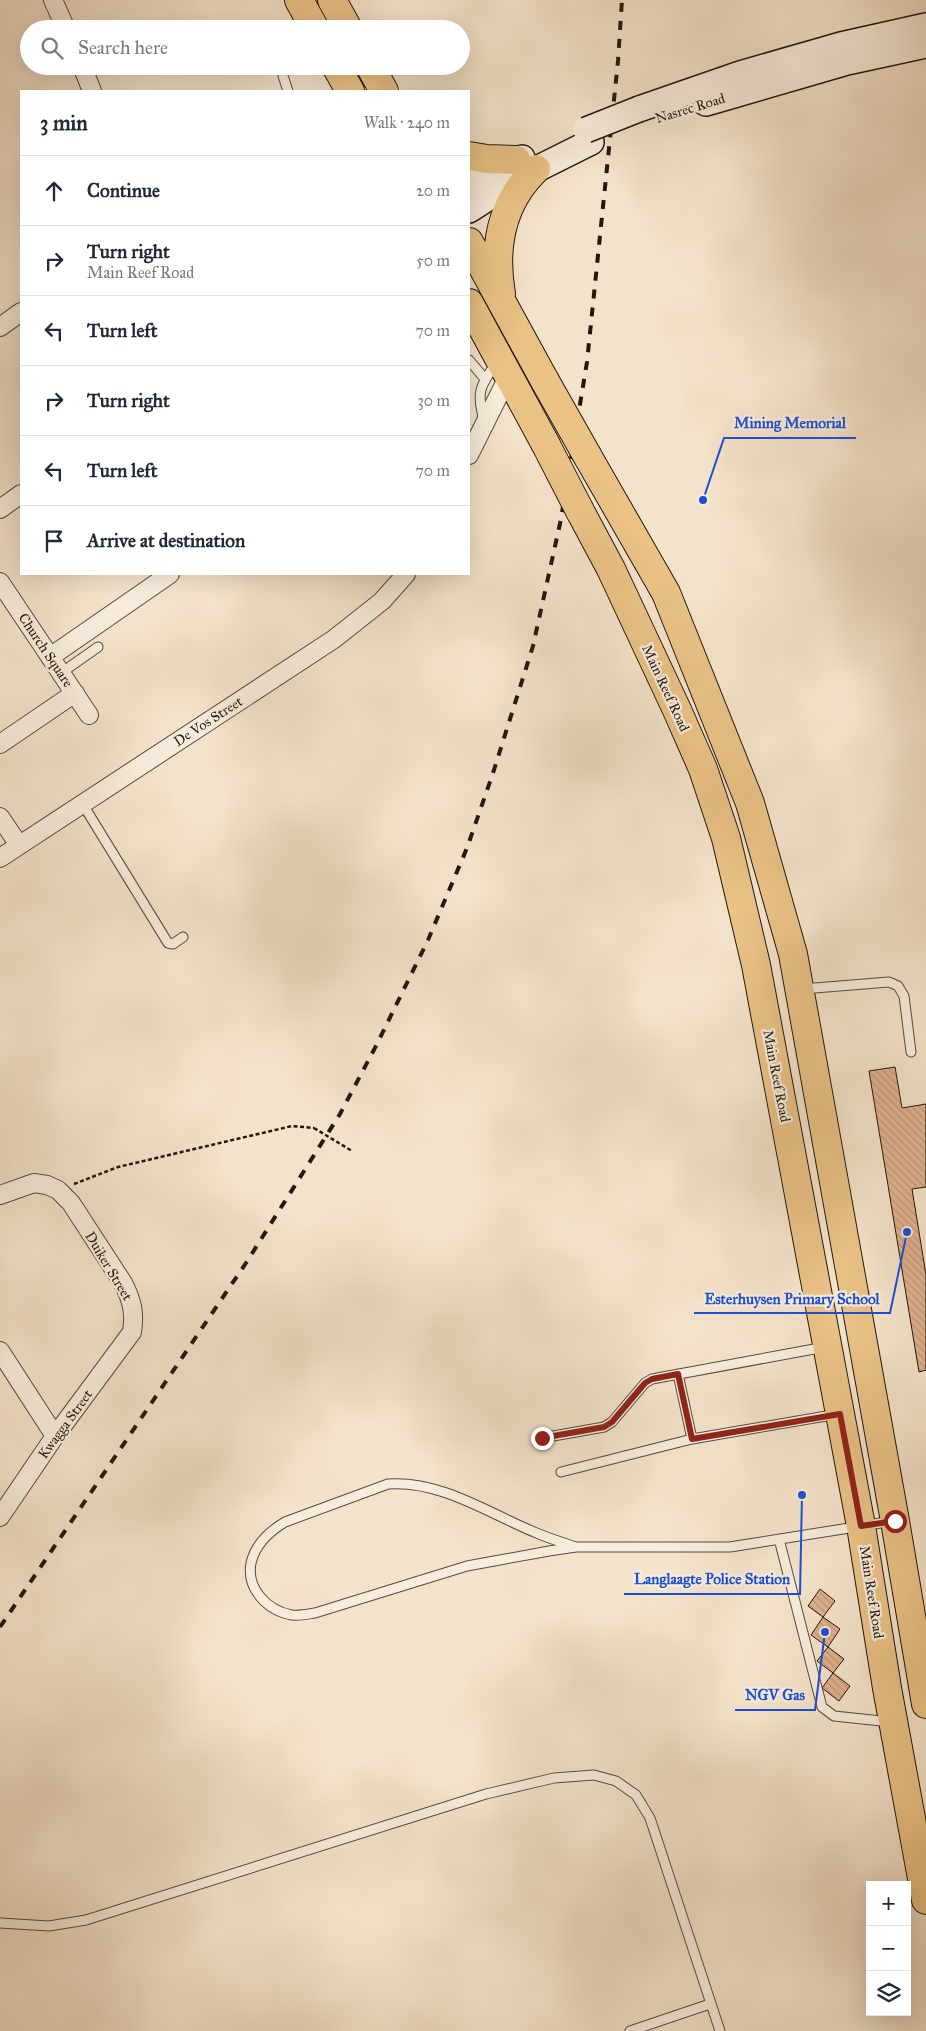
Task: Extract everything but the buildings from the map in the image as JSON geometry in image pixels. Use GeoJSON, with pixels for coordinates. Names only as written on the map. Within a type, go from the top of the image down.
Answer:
{"type":"FeatureCollection","features":[{"type":"Feature","properties":{"kind":"main road"},"geometry":{"type":"LineString","coordinates":[[299,0],[310,20]]}},
{"type":"Feature","properties":{"kind":"main road"},"geometry":{"type":"LineString","coordinates":[[332,0],[343,20]]}},
{"type":"Feature","properties":{"kind":"main road","name":"Nasrec Road"},"geometry":{"type":"LineString","coordinates":[[470,185],[526,165],[589,136],[740,74],[841,45],[926,26]]}},
{"type":"Feature","properties":{"kind":"main road","name":"Nasrec Road"},"geometry":{"type":"LineString","coordinates":[[641,115],[847,62],[926,44]]}},
{"type":"Feature","properties":{"kind":"main road"},"geometry":{"type":"LineString","coordinates":[[341,75],[349,90]]}},
{"type":"Feature","properties":{"kind":"main road"},"geometry":{"type":"LineString","coordinates":[[375,75],[383,90]]}},
{"type":"Feature","properties":{"kind":"main road"},"geometry":{"type":"LineString","coordinates":[[470,156],[526,165],[527,178],[514,197],[500,230],[498,266],[503,307]]}},
{"type":"Feature","properties":{"kind":"main road","name":"Nasrec Road"},"geometry":{"type":"LineString","coordinates":[[470,209],[526,165]]}},
{"type":"Feature","properties":{"kind":"main road"},"geometry":{"type":"LineString","coordinates":[[470,244],[503,307],[666,593],[750,803],[793,954],[800,989],[874,1400],[926,1704]]}},
{"type":"Feature","properties":{"kind":"main road","name":"Main Reef Road"},"geometry":{"type":"LineString","coordinates":[[470,305],[498,371],[545,443],[611,569],[703,769],[726,838],[756,965],[826,1336],[926,1900]]}},
{"type":"Feature","properties":{"kind":"main road"},"geometry":{"type":"LineString","coordinates":[[826,1336],[859,1319]]}},
{"type":"Feature","properties":{"kind":"main road"},"geometry":{"type":"LineString","coordinates":[[839,1410],[874,1400]]}},
{"type":"Feature","properties":{"kind":"street"},"geometry":{"type":"LineString","coordinates":[[53,0],[62,20]]}},
{"type":"Feature","properties":{"kind":"street"},"geometry":{"type":"LineString","coordinates":[[86,75],[92,90]]}},
{"type":"Feature","properties":{"kind":"street"},"geometry":{"type":"LineString","coordinates":[[0,327],[20,313]]}},
{"type":"Feature","properties":{"kind":"street"},"geometry":{"type":"LineString","coordinates":[[470,453],[484,424],[498,371]]}},
{"type":"Feature","properties":{"kind":"street"},"geometry":{"type":"LineString","coordinates":[[0,509],[20,495]]}},
{"type":"Feature","properties":{"kind":"street"},"geometry":{"type":"LineString","coordinates":[[50,657],[169,575]]}},
{"type":"Feature","properties":{"kind":"street","name":"De Vos Street"},"geometry":{"type":"LineString","coordinates":[[0,858],[323,647],[373,610],[390,581],[404,575]]}},
{"type":"Feature","properties":{"kind":"street","name":"Church Square"},"geometry":{"type":"LineString","coordinates":[[0,582],[89,714]]}},
{"type":"Feature","properties":{"kind":"street","name":"Church Square"},"geometry":{"type":"LineString","coordinates":[[0,744],[74,693]]}},
{"type":"Feature","properties":{"kind":"street"},"geometry":{"type":"LineString","coordinates":[[0,817],[19,845]]}},
{"type":"Feature","properties":{"kind":"street"},"geometry":{"type":"LineString","coordinates":[[0,1195],[34,1183],[47,1185],[58,1190]]}},
{"type":"Feature","properties":{"kind":"street","name":"Duiker Street"},"geometry":{"type":"LineString","coordinates":[[58,1190],[71,1204],[129,1294],[134,1316],[132,1332]]}},
{"type":"Feature","properties":{"kind":"street","name":"Kwagga Street"},"geometry":{"type":"LineString","coordinates":[[0,1516],[55,1436],[132,1332]]}},
{"type":"Feature","properties":{"kind":"street"},"geometry":{"type":"LineString","coordinates":[[0,1351],[55,1436]]}},
{"type":"Feature","properties":{"kind":"lane"},"geometry":{"type":"LineString","coordinates":[[283,76],[288,90]]}},
{"type":"Feature","properties":{"kind":"lane"},"geometry":{"type":"LineString","coordinates":[[470,360],[498,371],[479,397],[484,424]]}},
{"type":"Feature","properties":{"kind":"lane"},"geometry":{"type":"LineString","coordinates":[[61,673],[98,647]]}},
{"type":"Feature","properties":{"kind":"lane"},"geometry":{"type":"LineString","coordinates":[[82,803],[168,943],[173,944],[183,937]]}},
{"type":"Feature","properties":{"kind":"lane"},"geometry":{"type":"LineString","coordinates":[[800,989],[888,982],[898,986],[904,996],[911,1052]]}},
{"type":"Feature","properties":{"kind":"lane"},"geometry":{"type":"LineString","coordinates":[[542,1438],[604,1427],[612,1422],[645,1383],[652,1379],[826,1336]]}},
{"type":"Feature","properties":{"kind":"lane"},"geometry":{"type":"LineString","coordinates":[[678,1374],[692,1439]]}},
{"type":"Feature","properties":{"kind":"lane"},"geometry":{"type":"LineString","coordinates":[[562,1472],[692,1439],[839,1410]]}},
{"type":"Feature","properties":{"kind":"lane"},"geometry":{"type":"LineString","coordinates":[[576,1547],[539,1534],[470,1503],[428,1487],[406,1483],[388,1484],[285,1522],[274,1528],[258,1548],[251,1563],[252,1578],[256,1591],[266,1604],[278,1612],[294,1616],[315,1613],[467,1566],[576,1547],[730,1547],[895,1521]]}},
{"type":"Feature","properties":{"kind":"lane"},"geometry":{"type":"LineString","coordinates":[[779,1539],[822,1707],[834,1716],[894,1722]]}},
{"type":"Feature","properties":{"kind":"lane"},"geometry":{"type":"LineString","coordinates":[[0,1923],[49,1926],[86,1920],[486,1794],[554,1778],[594,1775],[616,1781],[636,1795],[650,1818],[720,2031]]}},
{"type":"Feature","properties":{"kind":"lane"},"geometry":{"type":"LineString","coordinates":[[630,2031],[710,2004]]}},
{"type":"Feature","properties":{"kind":"path"},"geometry":{"type":"LineString","coordinates":[[58,1190],[118,1167],[292,1126],[314,1128],[352,1152]]}},
{"type":"Feature","properties":{"kind":"railway"},"geometry":{"type":"LineString","coordinates":[[0,1627],[246,1263],[340,1114],[428,940],[467,848],[533,646],[561,519],[587,362],[618,61],[622,0]]}},
{"type":"Feature","properties":{"kind":"place","name":"Mining Memorial"},"geometry":{"type":"Point","coordinates":[703,500]}},
{"type":"Feature","properties":{"kind":"place","name":"Esterhuysen Primary School"},"geometry":{"type":"Point","coordinates":[907,1232]}},
{"type":"Feature","properties":{"kind":"place","name":"Langlaagte Police Station"},"geometry":{"type":"Point","coordinates":[802,1495]}},
{"type":"Feature","properties":{"kind":"place","name":"NGV Gas"},"geometry":{"type":"Point","coordinates":[825,1632]}},
{"type":"Feature","properties":{"kind":"route"},"geometry":{"type":"LineString","coordinates":[[542,1438],[604,1427],[612,1422],[645,1383],[652,1379],[678,1374],[692,1439],[840,1414],[861,1526],[895,1521]]}}]}
